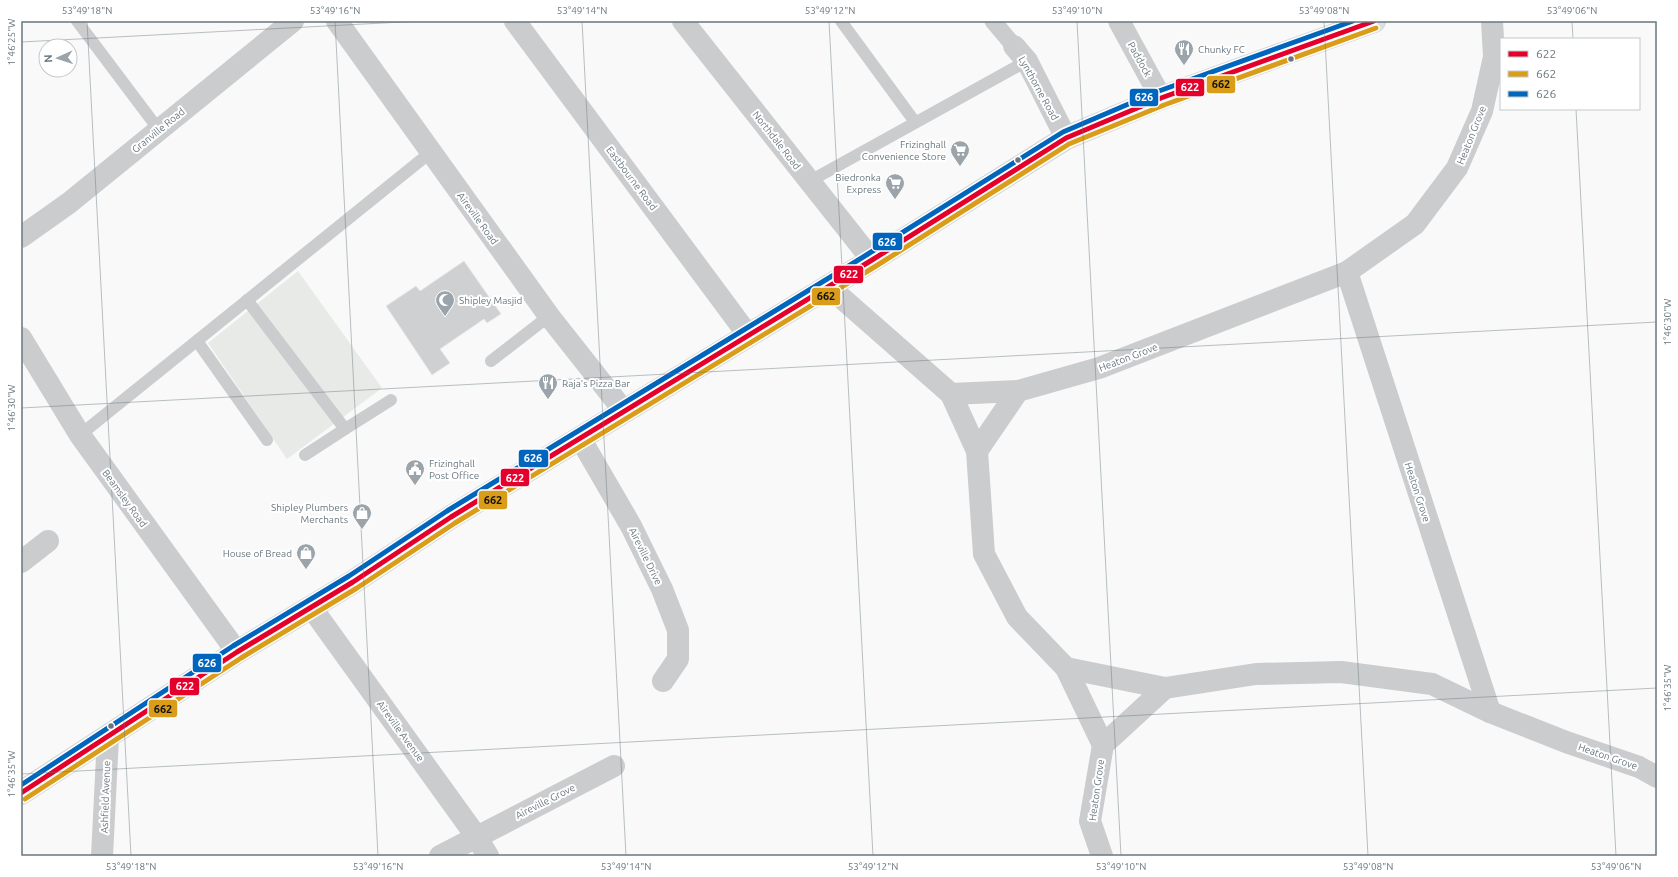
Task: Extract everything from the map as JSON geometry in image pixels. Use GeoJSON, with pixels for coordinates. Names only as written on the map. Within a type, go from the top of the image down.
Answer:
{"type":"FeatureCollection","features":[{"type":"Feature","properties":{"kind":"highway"},"geometry":{"type":"LineString","coordinates":[[22,790],[108,737],[237,652],[353,582],[451,517],[872,260],[1066,138],[1161,98],[1374,21]]}},
{"type":"Feature","properties":{"kind":"street","name":"Granville Road"},"geometry":{"type":"LineString","coordinates":[[21,237],[69,203],[293,21]]}},
{"type":"Feature","properties":{"kind":"street","name":"Aireville Road"},"geometry":{"type":"LineString","coordinates":[[337,21],[549,316],[624,411]]}},
{"type":"Feature","properties":{"kind":"street","name":"Eastbourne Road"},"geometry":{"type":"LineString","coordinates":[[515,21],[748,335]]}},
{"type":"Feature","properties":{"kind":"street","name":"Lynthorne Road"},"geometry":{"type":"LineString","coordinates":[[993,21],[1020,53],[1066,138]]}},
{"type":"Feature","properties":{"kind":"street","name":"Paddock"},"geometry":{"type":"LineString","coordinates":[[1119,21],[1161,98]]}},
{"type":"Feature","properties":{"kind":"street","name":"Heaton Grove"},"geometry":{"type":"LineString","coordinates":[[951,394],[1018,391],[1099,368],[1347,272],[1415,224],[1457,168],[1482,111],[1494,57],[1492,21]]}},
{"type":"Feature","properties":{"kind":"street","name":"Northdale Road"},"geometry":{"type":"LineString","coordinates":[[688,23],[872,260]]}},
{"type":"Feature","properties":{"kind":"street","name":"Heaton Grove"},"geometry":{"type":"LineString","coordinates":[[1347,272],[1490,712]]}},
{"type":"Feature","properties":{"kind":"street","name":"Heaton Grove"},"geometry":{"type":"LineString","coordinates":[[828,286],[951,394],[977,451],[984,554],[1017,617],[1066,668],[1103,745],[1090,821],[1102,856]]}},
{"type":"Feature","properties":{"kind":"street","name":"Beamsley Road"},"geometry":{"type":"LineString","coordinates":[[21,338],[80,435],[237,652]]}},
{"type":"Feature","properties":{"kind":"street"},"geometry":{"type":"LineString","coordinates":[[977,451],[1018,391]]}},
{"type":"Feature","properties":{"kind":"street","name":"Aireville Drive"},"geometry":{"type":"LineString","coordinates":[[580,438],[632,526],[662,589],[678,630],[678,659],[663,681]]}},
{"type":"Feature","properties":{"kind":"street"},"geometry":{"type":"LineString","coordinates":[[21,562],[48,541]]}},
{"type":"Feature","properties":{"kind":"street","name":"Aireville Avenue"},"geometry":{"type":"LineString","coordinates":[[311,607],[476,836],[488,856]]}},
{"type":"Feature","properties":{"kind":"street","name":"Heaton Grove"},"geometry":{"type":"LineString","coordinates":[[1066,668],[1165,688],[1256,674],[1341,672],[1432,684],[1490,712],[1566,742],[1639,767],[1657,777]]}},
{"type":"Feature","properties":{"kind":"street","name":"Heaton Grove"},"geometry":{"type":"LineString","coordinates":[[1103,745],[1165,688]]}},
{"type":"Feature","properties":{"kind":"street","name":"Ashfield Avenue"},"geometry":{"type":"LineString","coordinates":[[102,856],[108,737]]}},
{"type":"Feature","properties":{"kind":"street","name":"Aireville Grove"},"geometry":{"type":"LineString","coordinates":[[440,856],[476,836],[614,766]]}},
{"type":"Feature","properties":{"kind":"lane"},"geometry":{"type":"LineString","coordinates":[[77,21],[159,130]]}},
{"type":"Feature","properties":{"kind":"lane"},"geometry":{"type":"LineString","coordinates":[[841,21],[915,122]]}},
{"type":"Feature","properties":{"kind":"lane"},"geometry":{"type":"LineString","coordinates":[[810,181],[915,122],[1020,53]]}},
{"type":"Feature","properties":{"kind":"lane"},"geometry":{"type":"LineString","coordinates":[[80,435],[432,152]]}},
{"type":"Feature","properties":{"kind":"lane"},"geometry":{"type":"LineString","coordinates":[[247,300],[345,429]]}},
{"type":"Feature","properties":{"kind":"lane"},"geometry":{"type":"LineString","coordinates":[[491,361],[549,316]]}},
{"type":"Feature","properties":{"kind":"lane"},"geometry":{"type":"LineString","coordinates":[[197,341],[268,440]]}},
{"type":"Feature","properties":{"kind":"lane"},"geometry":{"type":"LineString","coordinates":[[305,455],[391,400]]}},
{"type":"Feature","properties":{"kind":"shaded area"},"geometry":{"type":"Polygon","coordinates":[[[298,271],[382,388],[287,459],[208,343],[298,271]]]}},
{"type":"Feature","properties":{"kind":"building","name":"Shipley Masjid"},"geometry":{"type":"Polygon","coordinates":[[[464,261],[501,314],[487,323],[484,319],[440,349],[450,363],[432,375],[386,306],[416,286],[420,291],[464,261]]]}},
{"type":"Feature","properties":{"kind":"transit line","name":"626"},"geometry":{"type":"LineString","coordinates":[[21,785],[233,646],[349,576],[447,511],[868,254],[1063,132],[1159,91],[1353,21]]}},
{"type":"Feature","properties":{"kind":"transit line","name":"622"},"geometry":{"type":"LineString","coordinates":[[21,793],[237,652],[353,582],[451,517],[872,260],[1066,138],[1161,98],[1374,21]]}},
{"type":"Feature","properties":{"kind":"transit line","name":"662"},"geometry":{"type":"LineString","coordinates":[[25,799],[241,658],[357,588],[455,523],[876,266],[1069,144],[1164,105],[1376,28]]}},
{"type":"Feature","properties":{"kind":"place","name":"Chunky FC"},"geometry":{"type":"Point","coordinates":[1184,66]}},
{"type":"Feature","properties":{"kind":"place","name":"Frizinghall Convenience Store"},"geometry":{"type":"Point","coordinates":[960,167]}},
{"type":"Feature","properties":{"kind":"place","name":"Biedronka Express"},"geometry":{"type":"Point","coordinates":[895,200]}},
{"type":"Feature","properties":{"kind":"place","name":"Shipley Masjid"},"geometry":{"type":"Point","coordinates":[445,317]}},
{"type":"Feature","properties":{"kind":"place","name":"Raja's Pizza Bar"},"geometry":{"type":"Point","coordinates":[548,400]}},
{"type":"Feature","properties":{"kind":"place","name":"Frizinghall Post Office"},"geometry":{"type":"Point","coordinates":[415,486]}},
{"type":"Feature","properties":{"kind":"place","name":"Shipley Plumbers Merchants"},"geometry":{"type":"Point","coordinates":[362,530]}},
{"type":"Feature","properties":{"kind":"place","name":"House of Bread"},"geometry":{"type":"Point","coordinates":[306,570]}}]}
